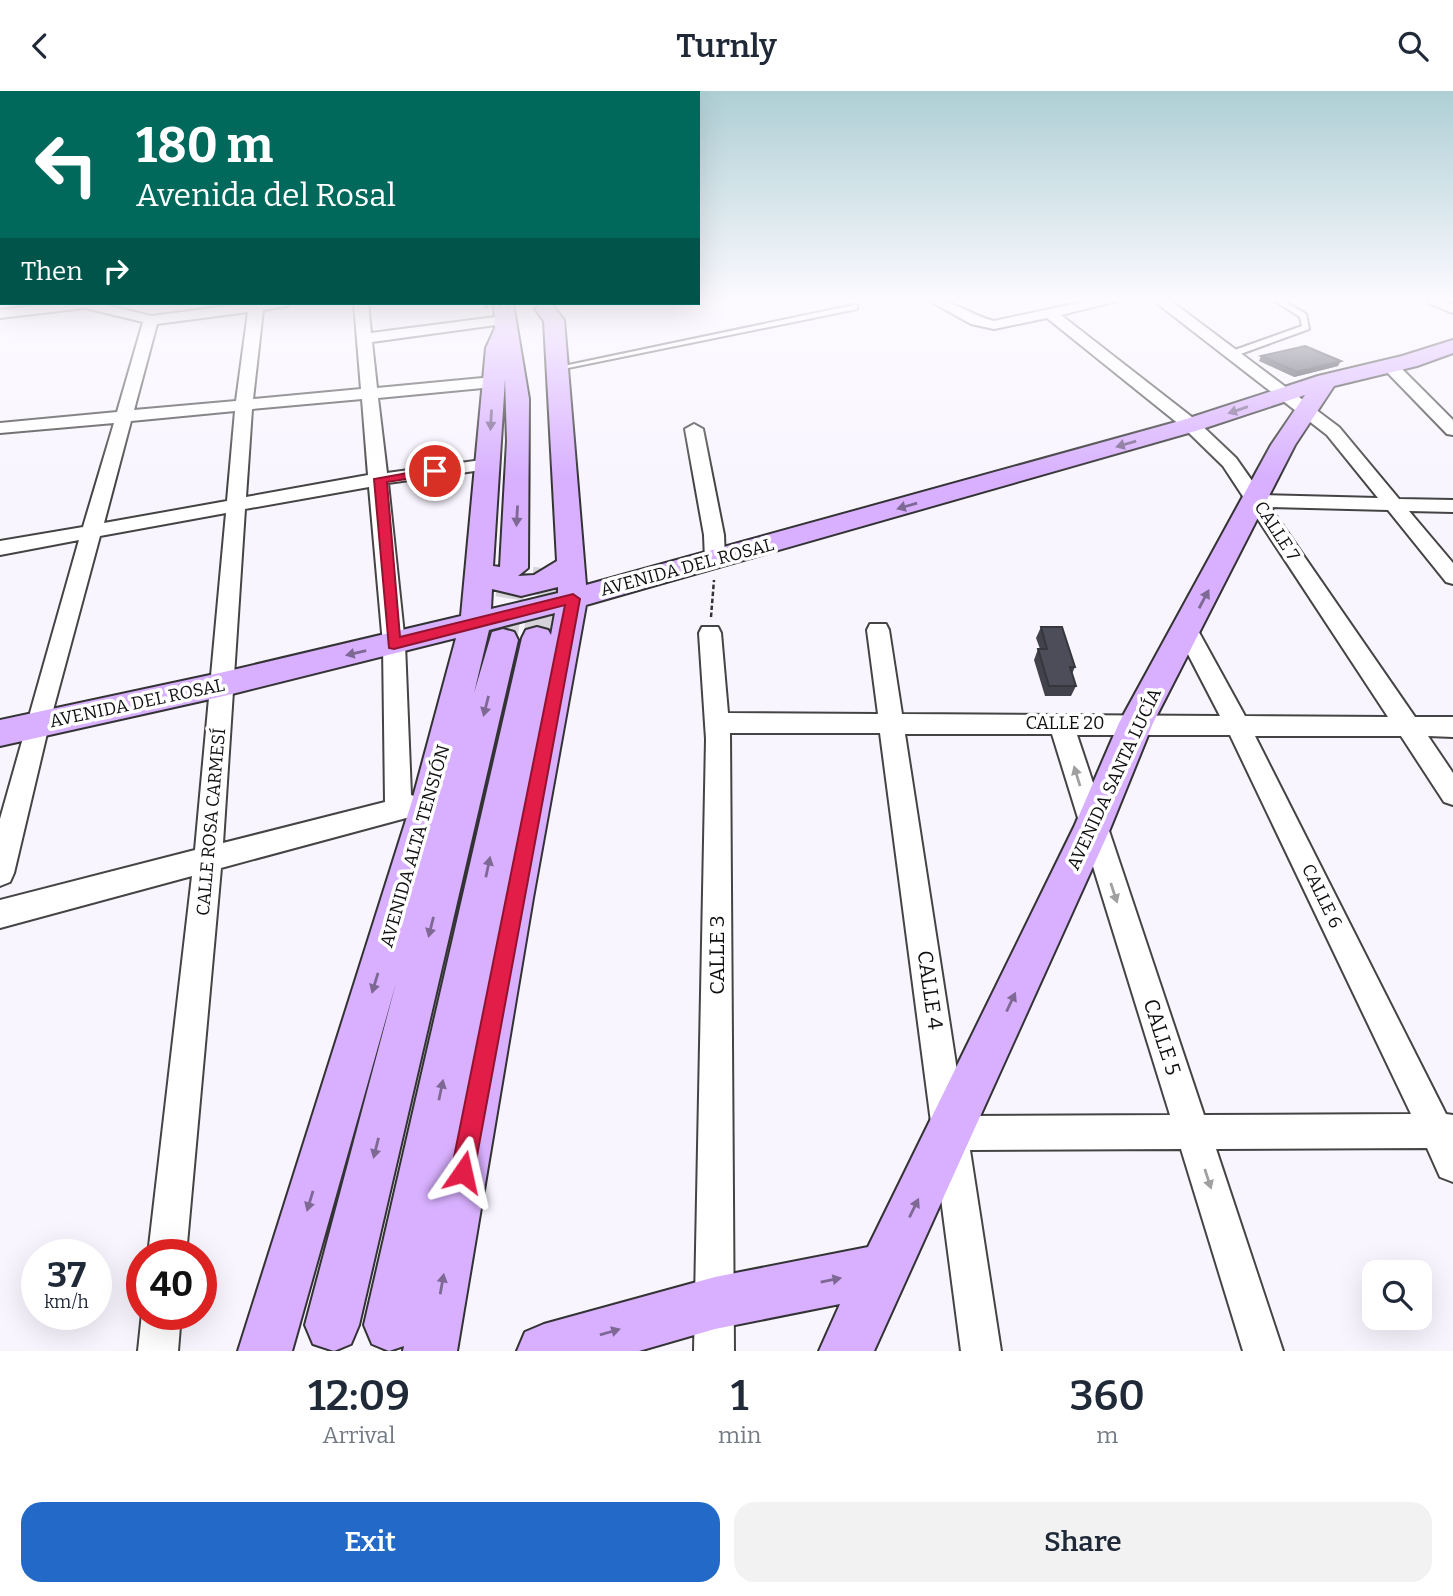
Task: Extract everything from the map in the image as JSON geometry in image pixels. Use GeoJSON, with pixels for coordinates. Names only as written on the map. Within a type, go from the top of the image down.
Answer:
{"type":"FeatureCollection","features":[{"type":"Feature","properties":{"kind":"street"},"geometry":{"type":"LineString","coordinates":[[0,873],[37,725],[94,531],[140,360]]}},
{"type":"Feature","properties":{"kind":"street","name":"CALLE ROSA CARMESÍ"},"geometry":{"type":"LineString","coordinates":[[169,1239],[208,861],[250,360]]}},
{"type":"Feature","properties":{"kind":"street"},"geometry":{"type":"LineString","coordinates":[[0,914],[414,805],[394,644],[367,360]]}},
{"type":"Feature","properties":{"kind":"street","name":"AVENIDA ALTA TENSIÓN"},"geometry":{"type":"LineString","coordinates":[[391,1325],[505,634],[482,560],[495,360]]}},
{"type":"Feature","properties":{"kind":"street"},"geometry":{"type":"LineString","coordinates":[[514,360],[518,400],[519,466],[514,568]]}},
{"type":"Feature","properties":{"kind":"street"},"geometry":{"type":"LineString","coordinates":[[430,1351],[513,898],[573,599],[559,564],[542,360]]}},
{"type":"Feature","properties":{"kind":"street"},"geometry":{"type":"LineString","coordinates":[[482,560],[493,577],[521,586],[553,579],[559,564],[557,360]]}},
{"type":"Feature","properties":{"kind":"street","name":"CALLE 7"},"geometry":{"type":"LineString","coordinates":[[1108,360],[1191,425],[1230,462],[1453,794]]}},
{"type":"Feature","properties":{"kind":"street"},"geometry":{"type":"LineString","coordinates":[[1239,360],[1333,431],[1453,577]]}},
{"type":"Feature","properties":{"kind":"street","name":"AVENIDA SANTA LUCÍA"},"geometry":{"type":"LineString","coordinates":[[846,1351],[1093,829],[1136,723],[1257,501],[1283,445],[1295,404],[1326,381],[1409,360]]}},
{"type":"Feature","properties":{"kind":"street"},"geometry":{"type":"LineString","coordinates":[[1399,363],[1453,361]]}},
{"type":"Feature","properties":{"kind":"street"},"geometry":{"type":"LineString","coordinates":[[1399,363],[1453,430]]}},
{"type":"Feature","properties":{"kind":"street"},"geometry":{"type":"LineString","coordinates":[[0,429],[493,383]]}},
{"type":"Feature","properties":{"kind":"street","name":"AVENIDA DEL ROSAL"},"geometry":{"type":"LineString","coordinates":[[0,733],[394,644],[505,634],[573,599],[1191,425],[1295,404]]}},
{"type":"Feature","properties":{"kind":"street"},"geometry":{"type":"LineString","coordinates":[[694,429],[714,535],[715,560]]}},
{"type":"Feature","properties":{"kind":"street"},"geometry":{"type":"LineString","coordinates":[[0,548],[380,479],[489,464]]}},
{"type":"Feature","properties":{"kind":"street"},"geometry":{"type":"LineString","coordinates":[[1257,501],[1453,506]]}},
{"type":"Feature","properties":{"kind":"street","name":"CALLE 4"},"geometry":{"type":"LineString","coordinates":[[878,630],[981,1351]]}},
{"type":"Feature","properties":{"kind":"street","name":"CALLE 6"},"geometry":{"type":"LineString","coordinates":[[1187,631],[1445,1131],[1453,1164]]}},
{"type":"Feature","properties":{"kind":"street","name":"CALLE 3"},"geometry":{"type":"LineString","coordinates":[[710,633],[718,723],[714,1327]]}},
{"type":"Feature","properties":{"kind":"street","name":"AVENIDA ALTA TENSIÓN"},"geometry":{"type":"LineString","coordinates":[[265,1351],[414,805],[505,634]]}},
{"type":"Feature","properties":{"kind":"street","name":"AVENIDA ALTA TENSIÓN"},"geometry":{"type":"LineString","coordinates":[[332,1325],[505,634]]}},
{"type":"Feature","properties":{"kind":"street","name":"CALLE 20"},"geometry":{"type":"LineString","coordinates":[[718,723],[1136,723],[1238,727],[1453,727]]}},
{"type":"Feature","properties":{"kind":"street","name":"CALLE 5"},"geometry":{"type":"LineString","coordinates":[[1061,723],[1263,1351]]}},
{"type":"Feature","properties":{"kind":"street"},"geometry":{"type":"LineString","coordinates":[[950,1133],[1192,1129],[1445,1131]]}},
{"type":"Feature","properties":{"kind":"street"},"geometry":{"type":"LineString","coordinates":[[544,1351],[714,1327],[884,1270]]}},
{"type":"Feature","properties":{"kind":"street"},"geometry":{"type":"LineString","coordinates":[[158,1351],[160,1330]]}},
{"type":"Feature","properties":{"kind":"lane"},"geometry":{"type":"LineString","coordinates":[[558,368],[598,360]]}},
{"type":"Feature","properties":{"kind":"path"},"geometry":{"type":"LineString","coordinates":[[710,633],[715,560]]}},
{"type":"Feature","properties":{"kind":"building"},"geometry":{"type":"Polygon","coordinates":[[[1270,360],[1341,361],[1297,372],[1270,360]]]}},
{"type":"Feature","properties":{"kind":"building"},"geometry":{"type":"Polygon","coordinates":[[[1041,627],[1062,627],[1075,667],[1070,667],[1076,686],[1049,686],[1038,649],[1047,649],[1041,627]]]}},
{"type":"Feature","properties":{"kind":"tunnel"},"geometry":{"type":"LineString","coordinates":[[537,638],[548,566]]}},
{"type":"Feature","properties":{"kind":"tunnel"},"geometry":{"type":"LineString","coordinates":[[503,640],[514,568]]}},
{"type":"Feature","properties":{"kind":"route"},"geometry":{"type":"LineString","coordinates":[[435,471],[380,479],[394,644],[573,599],[513,898],[463,1172]]}}]}
